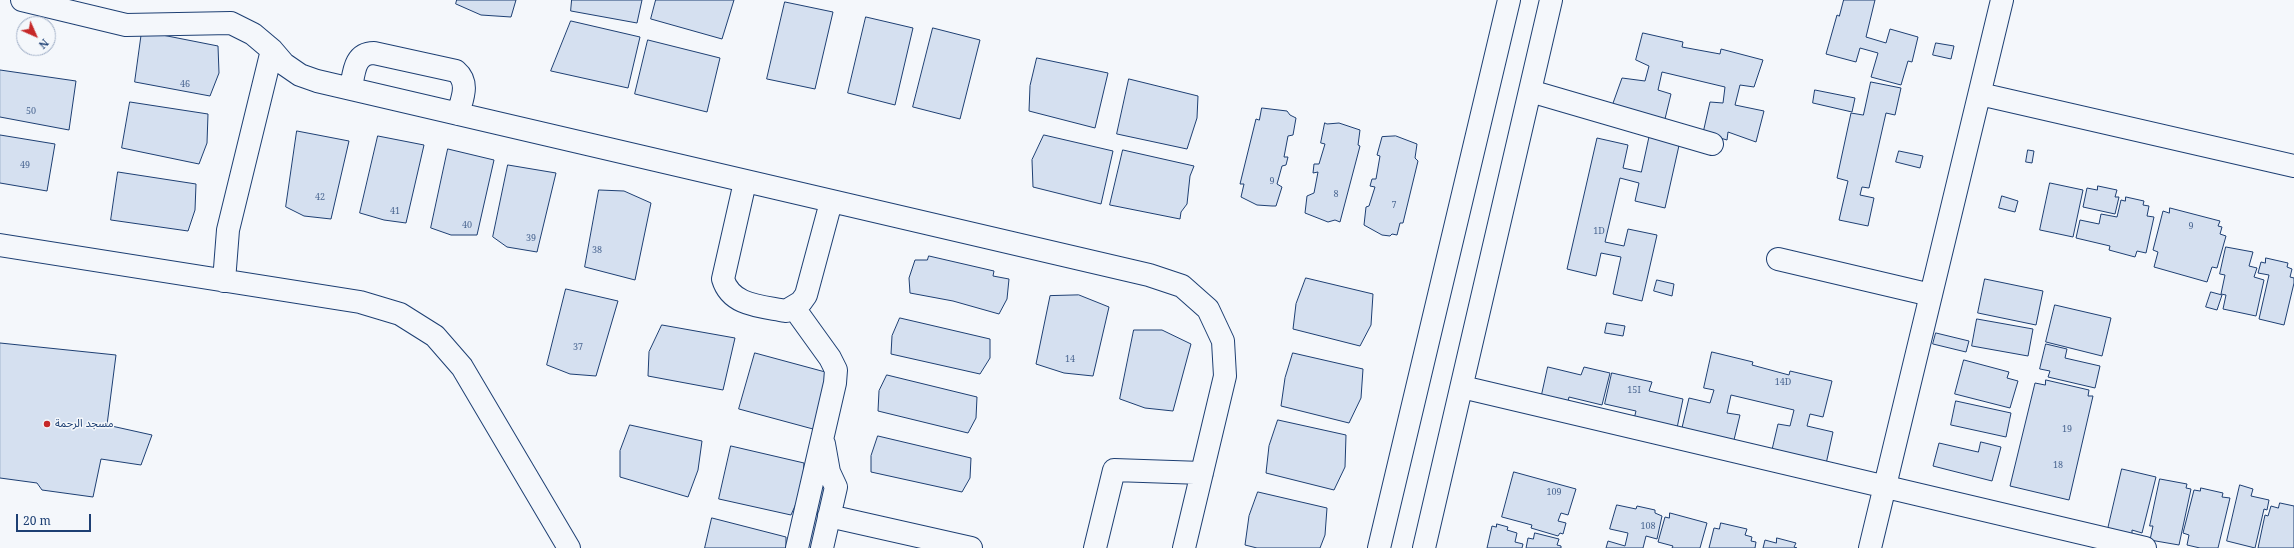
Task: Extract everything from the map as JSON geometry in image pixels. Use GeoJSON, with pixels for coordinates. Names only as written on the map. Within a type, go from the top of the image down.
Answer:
{"type":"FeatureCollection","features":[{"type":"Feature","properties":{"kind":"street"},"geometry":{"type":"LineString","coordinates":[[22,0],[126,25],[231,23],[253,34],[272,50],[284,64],[300,75],[745,182],[1148,275],[1182,286],[1208,309],[1223,341],[1225,376],[1184,548]]}},
{"type":"Feature","properties":{"kind":"street"},"geometry":{"type":"LineString","coordinates":[[1379,548],[1509,0]]}},
{"type":"Feature","properties":{"kind":"street"},"geometry":{"type":"LineString","coordinates":[[1424,548],[1551,0]]}},
{"type":"Feature","properties":{"kind":"street"},"geometry":{"type":"LineString","coordinates":[[1870,548],[2002,0]]}},
{"type":"Feature","properties":{"kind":"street"},"geometry":{"type":"LineString","coordinates":[[224,281],[228,230],[272,50]]}},
{"type":"Feature","properties":{"kind":"street"},"geometry":{"type":"LineString","coordinates":[[351,88],[356,63],[360,57],[366,53],[374,53],[456,71],[464,81],[465,87],[458,114]]}},
{"type":"Feature","properties":{"kind":"street"},"geometry":{"type":"LineString","coordinates":[[1530,91],[1712,144]]}},
{"type":"Feature","properties":{"kind":"street"},"geometry":{"type":"LineString","coordinates":[[1980,94],[2294,166]]}},
{"type":"Feature","properties":{"kind":"street"},"geometry":{"type":"LineString","coordinates":[[745,182],[723,279],[730,295],[738,300],[786,312],[794,308],[806,295],[831,202]]}},
{"type":"Feature","properties":{"kind":"street"},"geometry":{"type":"LineString","coordinates":[[0,245],[360,302],[400,314],[435,336],[462,367],[569,548]]}},
{"type":"Feature","properties":{"kind":"street"},"geometry":{"type":"LineString","coordinates":[[1778,259],[1931,295]]}},
{"type":"Feature","properties":{"kind":"street"},"geometry":{"type":"LineString","coordinates":[[794,308],[830,358],[836,370],[835,383],[822,437],[798,542],[823,544],[836,488],[829,472],[822,437]]}},
{"type":"Feature","properties":{"kind":"street"},"geometry":{"type":"LineString","coordinates":[[1462,387],[1884,487],[2098,543],[2145,548]]}},
{"type":"Feature","properties":{"kind":"street"},"geometry":{"type":"LineString","coordinates":[[1095,548],[1114,470],[1202,473]]}},
{"type":"Feature","properties":{"kind":"street"},"geometry":{"type":"LineString","coordinates":[[829,516],[971,548]]}},
{"type":"Feature","properties":{"kind":"building"},"geometry":{"type":"Polygon","coordinates":[[[457,0],[516,0],[511,17],[481,15],[456,4],[457,0]]]}},
{"type":"Feature","properties":{"kind":"building"},"geometry":{"type":"Polygon","coordinates":[[[572,0],[642,0],[637,23],[571,11],[572,0]]]}},
{"type":"Feature","properties":{"kind":"building"},"geometry":{"type":"Polygon","coordinates":[[[656,0],[734,0],[722,39],[651,19],[656,0]]]}},
{"type":"Feature","properties":{"kind":"building"},"geometry":{"type":"Polygon","coordinates":[[[1844,0],[1875,0],[1866,37],[1886,43],[1890,29],[1918,37],[1912,62],[1908,61],[1901,85],[1871,77],[1878,53],[1860,48],[1856,62],[1826,54],[1837,15],[1839,16],[1844,0]]]}},
{"type":"Feature","properties":{"kind":"building"},"geometry":{"type":"Polygon","coordinates":[[[785,2],[833,12],[815,89],[767,79],[785,2]]]}},
{"type":"Feature","properties":{"kind":"building"},"geometry":{"type":"Polygon","coordinates":[[[866,17],[913,28],[895,105],[848,93],[866,17]]]}},
{"type":"Feature","properties":{"kind":"building"},"geometry":{"type":"Polygon","coordinates":[[[571,21],[640,37],[628,88],[551,71],[571,21]]]}},
{"type":"Feature","properties":{"kind":"building"},"geometry":{"type":"Polygon","coordinates":[[[933,28],[980,40],[960,119],[913,107],[933,28]]]}},
{"type":"Feature","properties":{"kind":"building"},"geometry":{"type":"Polygon","coordinates":[[[142,31],[218,46],[219,73],[210,96],[135,82],[142,31]]]}},
{"type":"Feature","properties":{"kind":"building"},"geometry":{"type":"Polygon","coordinates":[[[1643,33],[1683,42],[1682,47],[1720,54],[1721,49],[1763,60],[1754,87],[1740,85],[1735,105],[1764,111],[1756,142],[1728,132],[1727,140],[1703,133],[1710,102],[1723,103],[1725,87],[1662,72],[1658,90],[1671,94],[1664,123],[1612,106],[1622,78],[1645,81],[1649,66],[1636,60],[1643,33]]]}},
{"type":"Feature","properties":{"kind":"building"},"geometry":{"type":"Polygon","coordinates":[[[648,40],[720,58],[707,112],[635,94],[648,40]]]}},
{"type":"Feature","properties":{"kind":"building"},"geometry":{"type":"Polygon","coordinates":[[[1936,43],[1954,46],[1951,59],[1933,55],[1936,43]]]}},
{"type":"Feature","properties":{"kind":"building"},"geometry":{"type":"Polygon","coordinates":[[[1037,58],[1108,73],[1095,128],[1029,111],[1030,86],[1037,58]]]}},
{"type":"Feature","properties":{"kind":"building"},"geometry":{"type":"Polygon","coordinates":[[[0,70],[76,81],[69,130],[0,117],[0,70]]]}},
{"type":"Feature","properties":{"kind":"building"},"geometry":{"type":"Polygon","coordinates":[[[1129,79],[1198,96],[1197,118],[1187,149],[1117,134],[1129,79]]]}},
{"type":"Feature","properties":{"kind":"building"},"geometry":{"type":"Polygon","coordinates":[[[1871,82],[1901,88],[1895,115],[1886,113],[1869,188],[1862,187],[1860,195],[1874,198],[1868,226],[1839,220],[1848,181],[1837,178],[1851,113],[1863,115],[1871,82]]]}},
{"type":"Feature","properties":{"kind":"building"},"geometry":{"type":"Polygon","coordinates":[[[1815,90],[1855,98],[1852,112],[1813,103],[1815,90]]]}},
{"type":"Feature","properties":{"kind":"building"},"geometry":{"type":"Polygon","coordinates":[[[130,102],[208,114],[207,143],[199,164],[122,148],[130,102]]]}},
{"type":"Feature","properties":{"kind":"building"},"geometry":{"type":"Polygon","coordinates":[[[1262,108],[1287,111],[1290,115],[1296,118],[1293,135],[1288,136],[1284,157],[1288,157],[1286,165],[1282,166],[1277,184],[1282,187],[1276,206],[1257,205],[1241,197],[1244,184],[1240,184],[1256,119],[1259,120],[1262,108]]]}},
{"type":"Feature","properties":{"kind":"building"},"geometry":{"type":"Polygon","coordinates":[[[1325,123],[1339,123],[1360,130],[1358,145],[1360,146],[1340,222],[1335,220],[1328,222],[1305,213],[1307,196],[1314,193],[1318,172],[1313,173],[1314,164],[1319,164],[1325,144],[1321,143],[1325,123]]]}},
{"type":"Feature","properties":{"kind":"building"},"geometry":{"type":"Polygon","coordinates":[[[297,131],[349,141],[331,219],[304,216],[286,207],[297,131]]]}},
{"type":"Feature","properties":{"kind":"building"},"geometry":{"type":"Polygon","coordinates":[[[1650,134],[1680,141],[1665,208],[1635,201],[1639,183],[1620,178],[1605,242],[1624,246],[1628,229],[1657,235],[1642,301],[1613,294],[1621,257],[1601,253],[1596,276],[1567,269],[1597,138],[1628,145],[1623,168],[1641,172],[1650,134]]]}},
{"type":"Feature","properties":{"kind":"building"},"geometry":{"type":"Polygon","coordinates":[[[0,135],[55,144],[47,191],[0,183],[0,135]]]}},
{"type":"Feature","properties":{"kind":"building"},"geometry":{"type":"Polygon","coordinates":[[[1044,135],[1113,151],[1101,204],[1033,187],[1032,160],[1044,135]]]}},
{"type":"Feature","properties":{"kind":"building"},"geometry":{"type":"Polygon","coordinates":[[[378,136],[424,145],[406,223],[384,220],[360,213],[378,136]]]}},
{"type":"Feature","properties":{"kind":"building"},"geometry":{"type":"Polygon","coordinates":[[[1396,136],[1417,144],[1415,158],[1418,161],[1403,223],[1400,223],[1397,235],[1392,234],[1390,236],[1382,235],[1364,225],[1366,207],[1369,206],[1375,187],[1370,186],[1372,179],[1376,179],[1380,156],[1377,155],[1382,137],[1396,136]]]}},
{"type":"Feature","properties":{"kind":"building"},"geometry":{"type":"Polygon","coordinates":[[[448,149],[494,160],[477,235],[451,235],[431,228],[448,149]]]}},
{"type":"Feature","properties":{"kind":"building"},"geometry":{"type":"Polygon","coordinates":[[[1123,150],[1194,166],[1190,176],[1187,204],[1181,212],[1180,219],[1110,205],[1123,150]]]}},
{"type":"Feature","properties":{"kind":"building"},"geometry":{"type":"Polygon","coordinates":[[[2028,150],[2034,151],[2032,163],[2026,162],[2028,150]]]}},
{"type":"Feature","properties":{"kind":"building"},"geometry":{"type":"Polygon","coordinates":[[[1899,151],[1923,156],[1920,168],[1896,162],[1899,151]]]}},
{"type":"Feature","properties":{"kind":"building"},"geometry":{"type":"Polygon","coordinates":[[[508,165],[556,173],[537,252],[507,247],[493,237],[508,165]]]}},
{"type":"Feature","properties":{"kind":"building"},"geometry":{"type":"Polygon","coordinates":[[[118,172],[196,184],[195,210],[188,231],[111,220],[118,172]]]}},
{"type":"Feature","properties":{"kind":"building"},"geometry":{"type":"Polygon","coordinates":[[[2050,183],[2083,190],[2073,237],[2040,230],[2050,183]]]}},
{"type":"Feature","properties":{"kind":"building"},"geometry":{"type":"Polygon","coordinates":[[[2098,186],[2117,190],[2115,197],[2119,197],[2115,214],[2083,207],[2087,188],[2097,190],[2098,186]]]}},
{"type":"Feature","properties":{"kind":"building"},"geometry":{"type":"Polygon","coordinates":[[[599,190],[624,191],[651,203],[635,280],[585,267],[599,190]]]}},
{"type":"Feature","properties":{"kind":"building"},"geometry":{"type":"Polygon","coordinates":[[[2002,196],[2018,201],[2015,212],[1999,208],[2002,196]]]}},
{"type":"Feature","properties":{"kind":"building"},"geometry":{"type":"Polygon","coordinates":[[[2126,197],[2144,201],[2143,205],[2149,206],[2147,216],[2154,217],[2146,253],[2137,251],[2135,257],[2109,250],[2110,246],[2076,238],[2080,220],[2099,224],[2101,214],[2117,217],[2121,200],[2125,201],[2126,197]]]}},
{"type":"Feature","properties":{"kind":"building"},"geometry":{"type":"Polygon","coordinates":[[[2170,208],[2220,221],[2218,226],[2222,227],[2220,234],[2226,236],[2217,268],[2212,267],[2207,282],[2154,267],[2158,252],[2153,250],[2163,211],[2169,213],[2170,208]]]}},
{"type":"Feature","properties":{"kind":"building"},"geometry":{"type":"Polygon","coordinates":[[[2226,247],[2253,252],[2249,266],[2257,268],[2254,277],[2264,280],[2256,316],[2223,309],[2226,295],[2221,294],[2225,275],[2220,274],[2226,247]]]}},
{"type":"Feature","properties":{"kind":"building"},"geometry":{"type":"Polygon","coordinates":[[[929,256],[994,271],[993,276],[1009,279],[1007,299],[999,314],[953,301],[910,293],[909,278],[915,260],[927,260],[929,256]]]}},
{"type":"Feature","properties":{"kind":"building"},"geometry":{"type":"Polygon","coordinates":[[[2266,258],[2288,263],[2287,267],[2292,269],[2290,277],[2294,278],[2294,283],[2284,325],[2259,319],[2269,275],[2258,273],[2261,262],[2265,263],[2266,258]]]}},
{"type":"Feature","properties":{"kind":"building"},"geometry":{"type":"Polygon","coordinates":[[[1306,278],[1373,294],[1371,325],[1360,346],[1293,329],[1296,304],[1306,278]]]}},
{"type":"Feature","properties":{"kind":"building"},"geometry":{"type":"Polygon","coordinates":[[[1985,279],[2043,291],[2036,325],[1978,313],[1985,279]]]}},
{"type":"Feature","properties":{"kind":"building"},"geometry":{"type":"Polygon","coordinates":[[[1657,280],[1674,284],[1672,296],[1654,291],[1657,280]]]}},
{"type":"Feature","properties":{"kind":"building"},"geometry":{"type":"Polygon","coordinates":[[[566,289],[618,301],[596,376],[570,374],[547,365],[566,289]]]}},
{"type":"Feature","properties":{"kind":"building"},"geometry":{"type":"Polygon","coordinates":[[[2211,292],[2222,295],[2217,310],[2206,307],[2211,292]]]}},
{"type":"Feature","properties":{"kind":"building"},"geometry":{"type":"Polygon","coordinates":[[[1079,295],[1109,307],[1093,376],[1064,373],[1036,364],[1050,296],[1079,295]]]}},
{"type":"Feature","properties":{"kind":"building"},"geometry":{"type":"Polygon","coordinates":[[[2055,305],[2111,318],[2102,356],[2046,342],[2055,305]]]}},
{"type":"Feature","properties":{"kind":"building"},"geometry":{"type":"Polygon","coordinates":[[[900,318],[990,339],[990,358],[980,374],[891,354],[892,336],[900,318]]]}},
{"type":"Feature","properties":{"kind":"building"},"geometry":{"type":"Polygon","coordinates":[[[1977,319],[2033,329],[2028,356],[1972,346],[1977,319]]]}},
{"type":"Feature","properties":{"kind":"building"},"geometry":{"type":"Polygon","coordinates":[[[1607,323],[1625,326],[1623,336],[1605,333],[1607,323]]]}},
{"type":"Feature","properties":{"kind":"building"},"geometry":{"type":"Polygon","coordinates":[[[662,325],[735,338],[723,390],[648,376],[649,352],[662,325]]]}},
{"type":"Feature","properties":{"kind":"building"},"geometry":{"type":"Polygon","coordinates":[[[1134,330],[1162,330],[1191,344],[1173,411],[1145,408],[1120,399],[1134,330]]]}},
{"type":"Feature","properties":{"kind":"building"},"geometry":{"type":"Polygon","coordinates":[[[1936,333],[1969,341],[1966,352],[1933,344],[1936,333]]]}},
{"type":"Feature","properties":{"kind":"building"},"geometry":{"type":"Polygon","coordinates":[[[0,343],[116,355],[107,425],[152,435],[141,465],[101,459],[93,497],[42,490],[37,483],[0,478],[0,343]]]}},
{"type":"Feature","properties":{"kind":"building"},"geometry":{"type":"Polygon","coordinates":[[[2046,344],[2067,349],[2065,358],[2100,366],[2095,388],[2048,377],[2050,371],[2040,369],[2046,344]]]}},
{"type":"Feature","properties":{"kind":"building"},"geometry":{"type":"Polygon","coordinates":[[[1712,352],[1753,362],[1752,365],[1789,375],[1790,371],[1832,381],[1823,417],[1810,414],[1807,426],[1833,432],[1826,464],[1771,454],[1778,424],[1790,426],[1794,410],[1731,395],[1727,413],[1740,415],[1733,444],[1681,432],[1689,398],[1710,403],[1714,390],[1704,388],[1712,352]]]}},
{"type":"Feature","properties":{"kind":"building"},"geometry":{"type":"Polygon","coordinates":[[[755,353],[829,373],[813,429],[739,409],[755,353]]]}},
{"type":"Feature","properties":{"kind":"building"},"geometry":{"type":"Polygon","coordinates":[[[1293,353],[1363,369],[1361,398],[1349,423],[1281,406],[1285,378],[1293,353]]]}},
{"type":"Feature","properties":{"kind":"building"},"geometry":{"type":"Polygon","coordinates":[[[1964,360],[2009,372],[2007,378],[2018,381],[2010,408],[1955,394],[1964,360]]]}},
{"type":"Feature","properties":{"kind":"building"},"geometry":{"type":"Polygon","coordinates":[[[1548,367],[1581,375],[1584,367],[1610,373],[1602,405],[1569,397],[1567,405],[1541,399],[1548,367]]]}},
{"type":"Feature","properties":{"kind":"building"},"geometry":{"type":"Polygon","coordinates":[[[1612,373],[1652,382],[1649,391],[1683,399],[1677,428],[1634,419],[1636,411],[1605,404],[1612,373]]]}},
{"type":"Feature","properties":{"kind":"building"},"geometry":{"type":"Polygon","coordinates":[[[887,375],[977,397],[976,418],[968,433],[878,411],[879,391],[887,375]]]}},
{"type":"Feature","properties":{"kind":"building"},"geometry":{"type":"Polygon","coordinates":[[[2046,380],[2089,390],[2088,396],[2093,396],[2069,500],[2010,486],[2035,383],[2045,385],[2046,380]]]}},
{"type":"Feature","properties":{"kind":"building"},"geometry":{"type":"Polygon","coordinates":[[[1956,401],[2011,413],[2006,437],[1951,425],[1956,401]]]}},
{"type":"Feature","properties":{"kind":"building"},"geometry":{"type":"Polygon","coordinates":[[[1278,420],[1346,435],[1345,467],[1334,490],[1266,473],[1269,446],[1278,420]]]}},
{"type":"Feature","properties":{"kind":"building"},"geometry":{"type":"Polygon","coordinates":[[[630,425],[702,441],[698,470],[688,497],[620,477],[620,451],[630,425]]]}},
{"type":"Feature","properties":{"kind":"building"},"geometry":{"type":"Polygon","coordinates":[[[878,436],[971,458],[970,478],[962,492],[871,472],[871,456],[878,436]]]}},
{"type":"Feature","properties":{"kind":"building"},"geometry":{"type":"Polygon","coordinates":[[[1981,442],[2001,447],[1992,481],[1933,466],[1939,443],[1978,452],[1981,442]]]}},
{"type":"Feature","properties":{"kind":"building"},"geometry":{"type":"Polygon","coordinates":[[[731,446],[804,463],[802,490],[791,515],[719,499],[731,446]]]}},
{"type":"Feature","properties":{"kind":"building"},"geometry":{"type":"Polygon","coordinates":[[[2122,469],[2156,477],[2142,533],[2132,530],[2132,535],[2108,529],[2122,469]]]}},
{"type":"Feature","properties":{"kind":"building"},"geometry":{"type":"Polygon","coordinates":[[[1514,472],[1576,489],[1568,515],[1561,513],[1558,521],[1566,523],[1563,534],[1560,533],[1558,536],[1531,528],[1532,525],[1502,517],[1514,472]]]}},
{"type":"Feature","properties":{"kind":"building"},"geometry":{"type":"Polygon","coordinates":[[[2160,479],[2187,484],[2186,488],[2191,489],[2179,545],[2150,540],[2153,526],[2150,526],[2160,479]]]}},
{"type":"Feature","properties":{"kind":"building"},"geometry":{"type":"Polygon","coordinates":[[[2240,485],[2253,489],[2251,496],[2269,500],[2267,510],[2264,509],[2255,548],[2227,541],[2240,485]]]}},
{"type":"Feature","properties":{"kind":"building"},"geometry":{"type":"Polygon","coordinates":[[[2201,488],[2223,493],[2222,497],[2230,498],[2218,548],[2200,548],[2187,545],[2189,535],[2183,533],[2194,490],[2200,491],[2201,488]]]}},
{"type":"Feature","properties":{"kind":"building"},"geometry":{"type":"Polygon","coordinates":[[[1258,492],[1327,508],[1325,535],[1320,548],[1257,548],[1245,545],[1249,516],[1258,492]]]}},
{"type":"Feature","properties":{"kind":"building"},"geometry":{"type":"Polygon","coordinates":[[[2280,503],[2294,506],[2294,548],[2258,548],[2265,515],[2268,516],[2271,506],[2278,508],[2280,503]]]}},
{"type":"Feature","properties":{"kind":"building"},"geometry":{"type":"Polygon","coordinates":[[[1617,505],[1636,509],[1637,506],[1655,510],[1655,513],[1662,516],[1657,539],[1646,536],[1643,548],[1606,548],[1608,541],[1625,546],[1628,533],[1610,529],[1617,505]]]}},
{"type":"Feature","properties":{"kind":"building"},"geometry":{"type":"Polygon","coordinates":[[[1670,513],[1707,523],[1700,548],[1672,548],[1673,546],[1658,542],[1665,517],[1669,518],[1670,513]]]}},
{"type":"Feature","properties":{"kind":"building"},"geometry":{"type":"Polygon","coordinates":[[[712,518],[786,537],[786,548],[705,548],[712,518]]]}},
{"type":"Feature","properties":{"kind":"building"},"geometry":{"type":"Polygon","coordinates":[[[1721,523],[1747,529],[1745,535],[1752,537],[1751,541],[1756,542],[1755,548],[1709,548],[1714,528],[1719,529],[1721,523]]]}},
{"type":"Feature","properties":{"kind":"building"},"geometry":{"type":"Polygon","coordinates":[[[1497,524],[1508,527],[1507,530],[1517,533],[1515,542],[1523,544],[1522,548],[1487,548],[1492,526],[1496,527],[1497,524]]]}},
{"type":"Feature","properties":{"kind":"building"},"geometry":{"type":"Polygon","coordinates":[[[1535,533],[1559,539],[1557,545],[1561,546],[1561,548],[1526,548],[1528,538],[1533,539],[1535,533]]]}},
{"type":"Feature","properties":{"kind":"building"},"geometry":{"type":"Polygon","coordinates":[[[1777,538],[1796,543],[1794,547],[1797,548],[1763,548],[1765,540],[1776,543],[1777,538]]]}},
{"type":"Feature","properties":{"kind":"place","name":"مسجد الرحمة"},"geometry":{"type":"Point","coordinates":[47,424]}}]}
